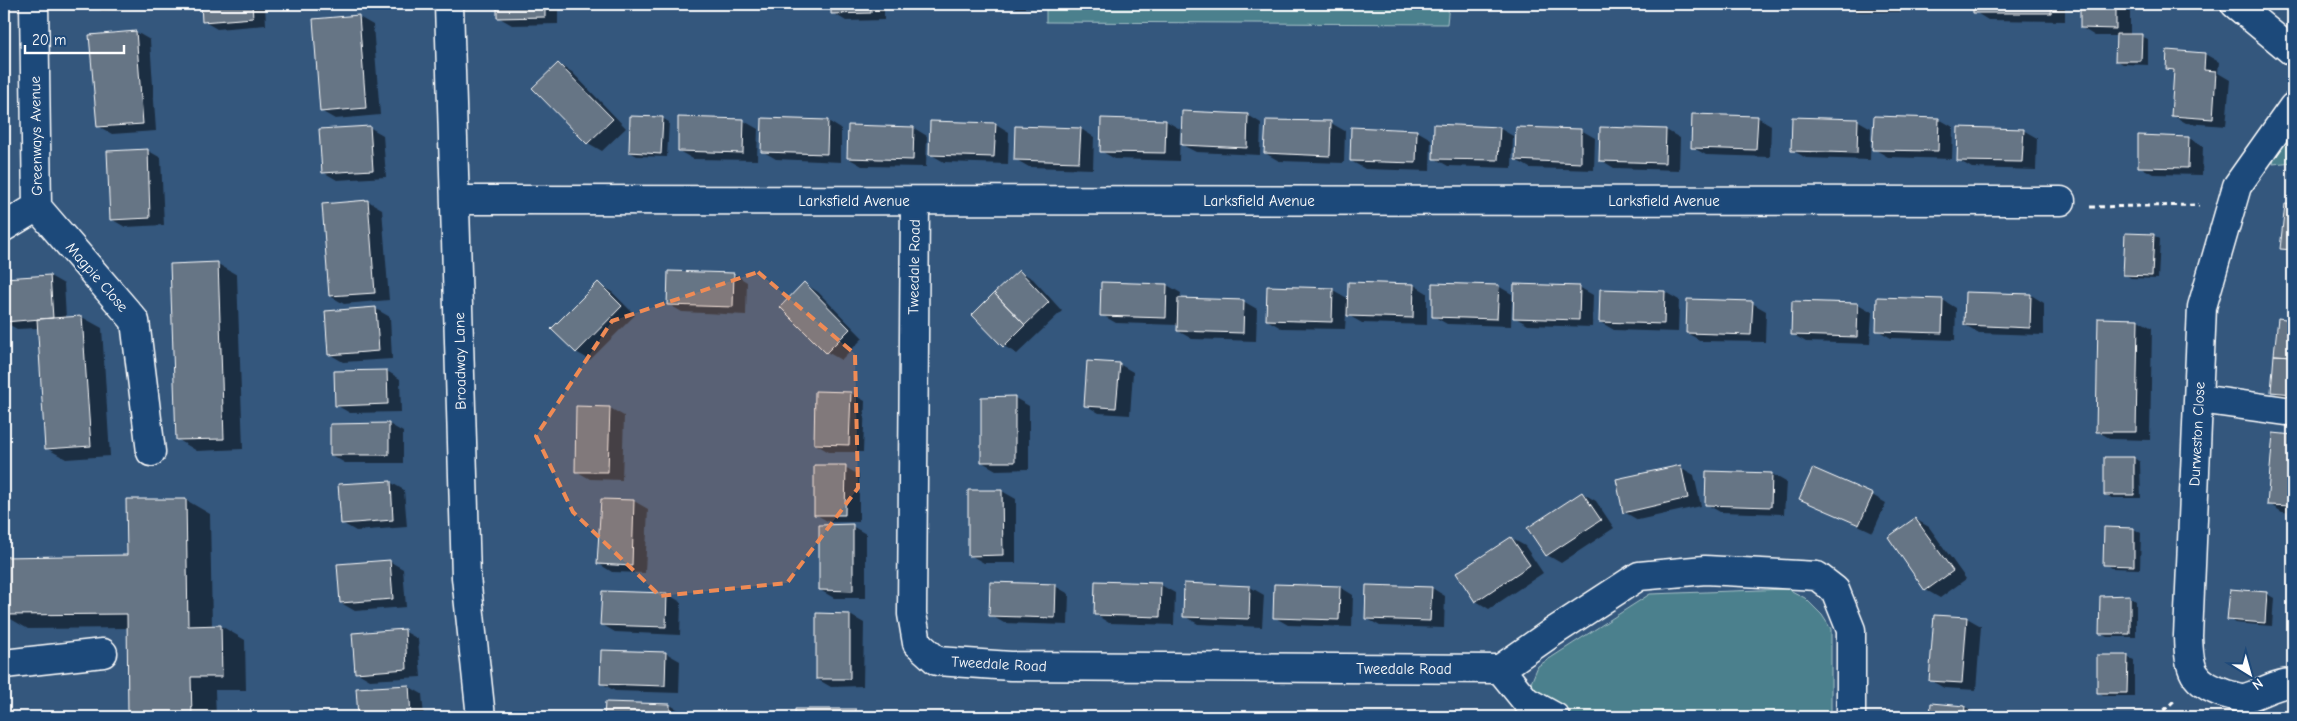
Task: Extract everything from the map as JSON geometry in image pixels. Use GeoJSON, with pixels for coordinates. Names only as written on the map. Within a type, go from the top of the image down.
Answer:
{"type":"FeatureCollection","features":[{"type":"Feature","properties":{"kind":"street","name":"Greenways Avenue"},"geometry":{"type":"LineString","coordinates":[[34,4],[37,207]]}},
{"type":"Feature","properties":{"kind":"street","name":"Broadway Lane"},"geometry":{"type":"LineString","coordinates":[[450,4],[466,577],[481,717]]}},
{"type":"Feature","properties":{"kind":"street"},"geometry":{"type":"LineString","coordinates":[[2235,4],[2293,52]]}},
{"type":"Feature","properties":{"kind":"street","name":"Durweston Close"},"geometry":{"type":"LineString","coordinates":[[2293,107],[2237,186],[2202,307],[2188,660],[2196,679],[2213,690],[2243,699],[2285,683],[2293,683]]}},
{"type":"Feature","properties":{"kind":"street","name":"Larksfield Avenue"},"geometry":{"type":"LineString","coordinates":[[456,200],[2061,201]]}},
{"type":"Feature","properties":{"kind":"street","name":"Tweedale Road"},"geometry":{"type":"LineString","coordinates":[[915,201],[912,614],[917,643],[937,661],[1011,666],[1500,669]]}},
{"type":"Feature","properties":{"kind":"street"},"geometry":{"type":"LineString","coordinates":[[4,227],[37,207]]}},
{"type":"Feature","properties":{"kind":"street","name":"Magpie Close"},"geometry":{"type":"LineString","coordinates":[[37,207],[135,321],[151,452]]}},
{"type":"Feature","properties":{"kind":"street"},"geometry":{"type":"LineString","coordinates":[[2199,399],[2293,412]]}},
{"type":"Feature","properties":{"kind":"street"},"geometry":{"type":"LineString","coordinates":[[1555,717],[1526,701],[1500,669],[1639,576],[1705,570],[1817,576],[1835,590],[1851,630],[1851,717]]}},
{"type":"Feature","properties":{"kind":"street"},"geometry":{"type":"LineString","coordinates":[[4,664],[103,653]]}},
{"type":"Feature","properties":{"kind":"path"},"geometry":{"type":"LineString","coordinates":[[2061,201],[2075,207],[2232,204]]}},
{"type":"Feature","properties":{"kind":"highlighted area"},"geometry":{"type":"Polygon","coordinates":[[[758,272],[855,354],[858,488],[787,583],[660,596],[573,512],[536,436],[612,321],[758,272]]]}},
{"type":"Feature","properties":{"kind":"green space"},"geometry":{"type":"Polygon","coordinates":[[[1046,4],[1449,4],[1447,24],[1046,22],[1046,4]]]}},
{"type":"Feature","properties":{"kind":"green space"},"geometry":{"type":"Polygon","coordinates":[[[2293,131],[2293,162],[2273,164],[2279,145],[2293,131]]]}},
{"type":"Feature","properties":{"kind":"green space"},"geometry":{"type":"Polygon","coordinates":[[[1788,589],[1805,598],[1822,615],[1831,629],[1831,717],[1571,717],[1535,699],[1531,683],[1538,666],[1650,594],[1788,589]]]}},
{"type":"Feature","properties":{"kind":"building"},"geometry":{"type":"Polygon","coordinates":[[[201,4],[252,4],[253,18],[202,22],[201,4]]]}},
{"type":"Feature","properties":{"kind":"building"},"geometry":{"type":"Polygon","coordinates":[[[497,4],[545,4],[545,17],[497,18],[497,4]]]}},
{"type":"Feature","properties":{"kind":"building"},"geometry":{"type":"Polygon","coordinates":[[[831,4],[871,4],[871,13],[831,14],[831,4]]]}},
{"type":"Feature","properties":{"kind":"building"},"geometry":{"type":"Polygon","coordinates":[[[1973,4],[2052,4],[2051,13],[1973,13],[1973,4]]]}},
{"type":"Feature","properties":{"kind":"building"},"geometry":{"type":"Polygon","coordinates":[[[2080,4],[2116,4],[2116,29],[2080,28],[2080,4]]]}},
{"type":"Feature","properties":{"kind":"building"},"geometry":{"type":"Polygon","coordinates":[[[359,15],[366,108],[320,112],[313,19],[359,15]]]}},
{"type":"Feature","properties":{"kind":"building"},"geometry":{"type":"Polygon","coordinates":[[[136,31],[143,124],[97,127],[89,35],[136,31]]]}},
{"type":"Feature","properties":{"kind":"building"},"geometry":{"type":"Polygon","coordinates":[[[2116,34],[2142,34],[2141,61],[2115,61],[2116,34]]]}},
{"type":"Feature","properties":{"kind":"building"},"geometry":{"type":"Polygon","coordinates":[[[2167,50],[2205,53],[2204,70],[2216,71],[2213,119],[2171,116],[2174,70],[2166,69],[2167,50]]]}},
{"type":"Feature","properties":{"kind":"building"},"geometry":{"type":"Polygon","coordinates":[[[558,63],[613,119],[587,144],[532,88],[558,63]]]}},
{"type":"Feature","properties":{"kind":"building"},"geometry":{"type":"Polygon","coordinates":[[[1182,111],[1248,114],[1247,148],[1181,145],[1182,111]]]}},
{"type":"Feature","properties":{"kind":"building"},"geometry":{"type":"Polygon","coordinates":[[[1692,114],[1758,116],[1756,150],[1691,148],[1692,114]]]}},
{"type":"Feature","properties":{"kind":"building"},"geometry":{"type":"Polygon","coordinates":[[[630,116],[663,117],[661,154],[629,152],[630,116]]]}},
{"type":"Feature","properties":{"kind":"building"},"geometry":{"type":"Polygon","coordinates":[[[1874,116],[1939,118],[1938,151],[1872,150],[1874,116]]]}},
{"type":"Feature","properties":{"kind":"building"},"geometry":{"type":"Polygon","coordinates":[[[678,117],[744,119],[743,153],[678,151],[678,117]]]}},
{"type":"Feature","properties":{"kind":"building"},"geometry":{"type":"Polygon","coordinates":[[[1792,117],[1858,119],[1857,153],[1791,151],[1792,117]]]}},
{"type":"Feature","properties":{"kind":"building"},"geometry":{"type":"Polygon","coordinates":[[[762,118],[828,120],[827,154],[761,152],[762,118]]]}},
{"type":"Feature","properties":{"kind":"building"},"geometry":{"type":"Polygon","coordinates":[[[1101,118],[1166,120],[1165,153],[1100,152],[1101,118]]]}},
{"type":"Feature","properties":{"kind":"building"},"geometry":{"type":"Polygon","coordinates":[[[1266,120],[1331,121],[1330,156],[1264,153],[1266,120]]]}},
{"type":"Feature","properties":{"kind":"building"},"geometry":{"type":"Polygon","coordinates":[[[930,121],[996,123],[994,157],[929,155],[930,121]]]}},
{"type":"Feature","properties":{"kind":"building"},"geometry":{"type":"Polygon","coordinates":[[[1434,124],[1500,127],[1498,160],[1433,159],[1434,124]]]}},
{"type":"Feature","properties":{"kind":"building"},"geometry":{"type":"Polygon","coordinates":[[[848,125],[914,127],[913,160],[847,158],[848,125]]]}},
{"type":"Feature","properties":{"kind":"building"},"geometry":{"type":"Polygon","coordinates":[[[370,126],[373,170],[322,173],[319,129],[370,126]]]}},
{"type":"Feature","properties":{"kind":"building"},"geometry":{"type":"Polygon","coordinates":[[[1015,126],[1081,128],[1079,162],[1014,160],[1015,126]]]}},
{"type":"Feature","properties":{"kind":"building"},"geometry":{"type":"Polygon","coordinates":[[[1351,127],[1417,130],[1416,163],[1350,161],[1351,127]]]}},
{"type":"Feature","properties":{"kind":"building"},"geometry":{"type":"Polygon","coordinates":[[[1516,127],[1581,129],[1581,163],[1515,160],[1516,127]]]}},
{"type":"Feature","properties":{"kind":"building"},"geometry":{"type":"Polygon","coordinates":[[[1600,127],[1666,129],[1665,163],[1599,161],[1600,127]]]}},
{"type":"Feature","properties":{"kind":"building"},"geometry":{"type":"Polygon","coordinates":[[[1958,127],[2024,129],[2022,162],[1957,161],[1958,127]]]}},
{"type":"Feature","properties":{"kind":"building"},"geometry":{"type":"Polygon","coordinates":[[[2138,135],[2189,137],[2188,168],[2138,167],[2138,135]]]}},
{"type":"Feature","properties":{"kind":"building"},"geometry":{"type":"Polygon","coordinates":[[[148,149],[150,218],[110,220],[107,151],[148,149]]]}},
{"type":"Feature","properties":{"kind":"building"},"geometry":{"type":"Polygon","coordinates":[[[368,200],[375,293],[329,296],[322,204],[368,200]]]}},
{"type":"Feature","properties":{"kind":"building"},"geometry":{"type":"Polygon","coordinates":[[[2285,204],[2293,205],[2293,250],[2280,249],[2285,204]]]}},
{"type":"Feature","properties":{"kind":"building"},"geometry":{"type":"Polygon","coordinates":[[[2125,233],[2154,234],[2152,276],[2123,275],[2125,233]]]}},
{"type":"Feature","properties":{"kind":"building"},"geometry":{"type":"Polygon","coordinates":[[[218,262],[224,439],[176,440],[170,264],[218,262]]]}},
{"type":"Feature","properties":{"kind":"building"},"geometry":{"type":"Polygon","coordinates":[[[1019,270],[1049,302],[1025,325],[994,293],[1019,270]]]}},
{"type":"Feature","properties":{"kind":"building"},"geometry":{"type":"Polygon","coordinates":[[[668,271],[734,273],[733,307],[667,305],[668,271]]]}},
{"type":"Feature","properties":{"kind":"building"},"geometry":{"type":"Polygon","coordinates":[[[50,275],[53,318],[4,322],[4,278],[50,275]]]}},
{"type":"Feature","properties":{"kind":"building"},"geometry":{"type":"Polygon","coordinates":[[[598,282],[622,306],[576,353],[551,329],[598,282]]]}},
{"type":"Feature","properties":{"kind":"building"},"geometry":{"type":"Polygon","coordinates":[[[804,282],[850,329],[826,353],[780,307],[804,282]]]}},
{"type":"Feature","properties":{"kind":"building"},"geometry":{"type":"Polygon","coordinates":[[[1101,282],[1167,284],[1166,318],[1100,316],[1101,282]]]}},
{"type":"Feature","properties":{"kind":"building"},"geometry":{"type":"Polygon","coordinates":[[[1348,282],[1414,284],[1413,318],[1347,316],[1348,282]]]}},
{"type":"Feature","properties":{"kind":"building"},"geometry":{"type":"Polygon","coordinates":[[[1432,283],[1499,285],[1497,319],[1432,317],[1432,283]]]}},
{"type":"Feature","properties":{"kind":"building"},"geometry":{"type":"Polygon","coordinates":[[[1514,284],[1580,286],[1579,320],[1513,318],[1514,284]]]}},
{"type":"Feature","properties":{"kind":"building"},"geometry":{"type":"Polygon","coordinates":[[[1267,286],[1333,288],[1332,322],[1266,320],[1267,286]]]}},
{"type":"Feature","properties":{"kind":"building"},"geometry":{"type":"Polygon","coordinates":[[[1600,289],[1665,291],[1664,324],[1599,322],[1600,289]]]}},
{"type":"Feature","properties":{"kind":"building"},"geometry":{"type":"Polygon","coordinates":[[[1965,292],[2031,294],[2030,328],[1964,325],[1965,292]]]}},
{"type":"Feature","properties":{"kind":"building"},"geometry":{"type":"Polygon","coordinates":[[[994,293],[1025,325],[1003,347],[972,315],[994,293]]]}},
{"type":"Feature","properties":{"kind":"building"},"geometry":{"type":"Polygon","coordinates":[[[1877,297],[1943,299],[1942,333],[1876,331],[1877,297]]]}},
{"type":"Feature","properties":{"kind":"building"},"geometry":{"type":"Polygon","coordinates":[[[1178,298],[1244,300],[1243,333],[1177,331],[1178,298]]]}},
{"type":"Feature","properties":{"kind":"building"},"geometry":{"type":"Polygon","coordinates":[[[1687,299],[1753,301],[1751,335],[1686,333],[1687,299]]]}},
{"type":"Feature","properties":{"kind":"building"},"geometry":{"type":"Polygon","coordinates":[[[1792,301],[1858,303],[1857,337],[1791,335],[1792,301]]]}},
{"type":"Feature","properties":{"kind":"building"},"geometry":{"type":"Polygon","coordinates":[[[376,307],[379,351],[328,355],[325,311],[376,307]]]}},
{"type":"Feature","properties":{"kind":"building"},"geometry":{"type":"Polygon","coordinates":[[[82,316],[91,446],[45,449],[37,319],[82,316]]]}},
{"type":"Feature","properties":{"kind":"building"},"geometry":{"type":"Polygon","coordinates":[[[2098,318],[2138,319],[2136,432],[2096,432],[2098,318]]]}},
{"type":"Feature","properties":{"kind":"building"},"geometry":{"type":"Polygon","coordinates":[[[2278,318],[2293,320],[2293,356],[2274,355],[2278,318]]]}},
{"type":"Feature","properties":{"kind":"building"},"geometry":{"type":"Polygon","coordinates":[[[2274,355],[2293,356],[2293,394],[2271,392],[2274,355]]]}},
{"type":"Feature","properties":{"kind":"building"},"geometry":{"type":"Polygon","coordinates":[[[1087,361],[1120,363],[1116,408],[1084,406],[1087,361]]]}},
{"type":"Feature","properties":{"kind":"building"},"geometry":{"type":"Polygon","coordinates":[[[387,370],[388,404],[335,406],[334,371],[387,370]]]}},
{"type":"Feature","properties":{"kind":"building"},"geometry":{"type":"Polygon","coordinates":[[[815,391],[851,392],[849,445],[814,444],[815,391]]]}},
{"type":"Feature","properties":{"kind":"building"},"geometry":{"type":"Polygon","coordinates":[[[1015,396],[1015,462],[981,462],[981,397],[1015,396]]]}},
{"type":"Feature","properties":{"kind":"building"},"geometry":{"type":"Polygon","coordinates":[[[576,406],[610,407],[608,472],[575,472],[576,406]]]}},
{"type":"Feature","properties":{"kind":"building"},"geometry":{"type":"Polygon","coordinates":[[[389,423],[389,455],[330,455],[330,424],[389,423]]]}},
{"type":"Feature","properties":{"kind":"building"},"geometry":{"type":"Polygon","coordinates":[[[2273,433],[2293,435],[2293,506],[2267,505],[2273,433]]]}},
{"type":"Feature","properties":{"kind":"building"},"geometry":{"type":"Polygon","coordinates":[[[2104,457],[2134,457],[2134,495],[2104,495],[2104,457]]]}},
{"type":"Feature","properties":{"kind":"building"},"geometry":{"type":"Polygon","coordinates":[[[814,465],[846,465],[845,515],[814,515],[814,465]]]}},
{"type":"Feature","properties":{"kind":"building"},"geometry":{"type":"Polygon","coordinates":[[[1681,465],[1688,498],[1623,513],[1616,479],[1681,465]]]}},
{"type":"Feature","properties":{"kind":"building"},"geometry":{"type":"Polygon","coordinates":[[[1813,468],[1873,494],[1859,525],[1799,499],[1813,468]]]}},
{"type":"Feature","properties":{"kind":"building"},"geometry":{"type":"Polygon","coordinates":[[[1706,471],[1772,473],[1771,507],[1705,505],[1706,471]]]}},
{"type":"Feature","properties":{"kind":"building"},"geometry":{"type":"Polygon","coordinates":[[[391,481],[393,520],[341,524],[338,484],[391,481]]]}},
{"type":"Feature","properties":{"kind":"building"},"geometry":{"type":"Polygon","coordinates":[[[968,490],[1002,490],[1003,555],[968,556],[968,490]]]}},
{"type":"Feature","properties":{"kind":"building"},"geometry":{"type":"Polygon","coordinates":[[[1582,492],[1601,520],[1546,556],[1527,528],[1582,492]]]}},
{"type":"Feature","properties":{"kind":"building"},"geometry":{"type":"Polygon","coordinates":[[[126,499],[186,499],[188,626],[221,625],[222,677],[191,677],[192,717],[128,717],[127,614],[4,615],[4,557],[127,555],[126,499]]]}},
{"type":"Feature","properties":{"kind":"building"},"geometry":{"type":"Polygon","coordinates":[[[601,499],[634,500],[632,566],[597,564],[601,499]]]}},
{"type":"Feature","properties":{"kind":"building"},"geometry":{"type":"Polygon","coordinates":[[[1915,518],[1953,571],[1925,591],[1888,537],[1915,518]]]}},
{"type":"Feature","properties":{"kind":"building"},"geometry":{"type":"Polygon","coordinates":[[[853,524],[853,591],[819,590],[819,525],[853,524]]]}},
{"type":"Feature","properties":{"kind":"building"},"geometry":{"type":"Polygon","coordinates":[[[2104,527],[2134,528],[2134,566],[2103,565],[2104,527]]]}},
{"type":"Feature","properties":{"kind":"building"},"geometry":{"type":"Polygon","coordinates":[[[1511,537],[1530,565],[1475,602],[1456,573],[1511,537]]]}},
{"type":"Feature","properties":{"kind":"building"},"geometry":{"type":"Polygon","coordinates":[[[390,560],[393,599],[340,603],[337,564],[390,560]]]}},
{"type":"Feature","properties":{"kind":"building"},"geometry":{"type":"Polygon","coordinates":[[[1095,581],[1161,583],[1160,617],[1094,615],[1095,581]]]}},
{"type":"Feature","properties":{"kind":"building"},"geometry":{"type":"Polygon","coordinates":[[[990,582],[1056,584],[1055,618],[989,616],[990,582]]]}},
{"type":"Feature","properties":{"kind":"building"},"geometry":{"type":"Polygon","coordinates":[[[1184,583],[1250,586],[1249,619],[1183,617],[1184,583]]]}},
{"type":"Feature","properties":{"kind":"building"},"geometry":{"type":"Polygon","coordinates":[[[1274,584],[1340,586],[1339,620],[1273,618],[1274,584]]]}},
{"type":"Feature","properties":{"kind":"building"},"geometry":{"type":"Polygon","coordinates":[[[1366,585],[1432,587],[1430,621],[1365,619],[1366,585]]]}},
{"type":"Feature","properties":{"kind":"building"},"geometry":{"type":"Polygon","coordinates":[[[2230,589],[2267,592],[2265,623],[2227,620],[2230,589]]]}},
{"type":"Feature","properties":{"kind":"building"},"geometry":{"type":"Polygon","coordinates":[[[602,591],[667,593],[666,627],[600,625],[602,591]]]}},
{"type":"Feature","properties":{"kind":"building"},"geometry":{"type":"Polygon","coordinates":[[[2130,595],[2130,634],[2099,634],[2100,596],[2130,595]]]}},
{"type":"Feature","properties":{"kind":"building"},"geometry":{"type":"Polygon","coordinates":[[[816,613],[850,614],[850,679],[816,679],[816,613]]]}},
{"type":"Feature","properties":{"kind":"building"},"geometry":{"type":"Polygon","coordinates":[[[1934,615],[1967,617],[1962,683],[1929,681],[1934,615]]]}},
{"type":"Feature","properties":{"kind":"building"},"geometry":{"type":"Polygon","coordinates":[[[405,629],[407,669],[355,673],[352,633],[405,629]]]}},
{"type":"Feature","properties":{"kind":"building"},"geometry":{"type":"Polygon","coordinates":[[[601,650],[666,652],[665,686],[600,684],[601,650]]]}},
{"type":"Feature","properties":{"kind":"building"},"geometry":{"type":"Polygon","coordinates":[[[2097,655],[2128,655],[2127,693],[2097,693],[2097,655]]]}},
{"type":"Feature","properties":{"kind":"building"},"geometry":{"type":"Polygon","coordinates":[[[409,685],[411,717],[358,717],[356,688],[409,685]]]}},
{"type":"Feature","properties":{"kind":"building"},"geometry":{"type":"Polygon","coordinates":[[[605,702],[670,704],[670,717],[604,717],[605,702]]]}},
{"type":"Feature","properties":{"kind":"building"},"geometry":{"type":"Polygon","coordinates":[[[1931,703],[1965,706],[1964,717],[1930,717],[1931,703]]]}},
{"type":"Feature","properties":{"kind":"building"},"geometry":{"type":"Polygon","coordinates":[[[795,709],[856,709],[856,717],[795,717],[795,709]]]}}]}
